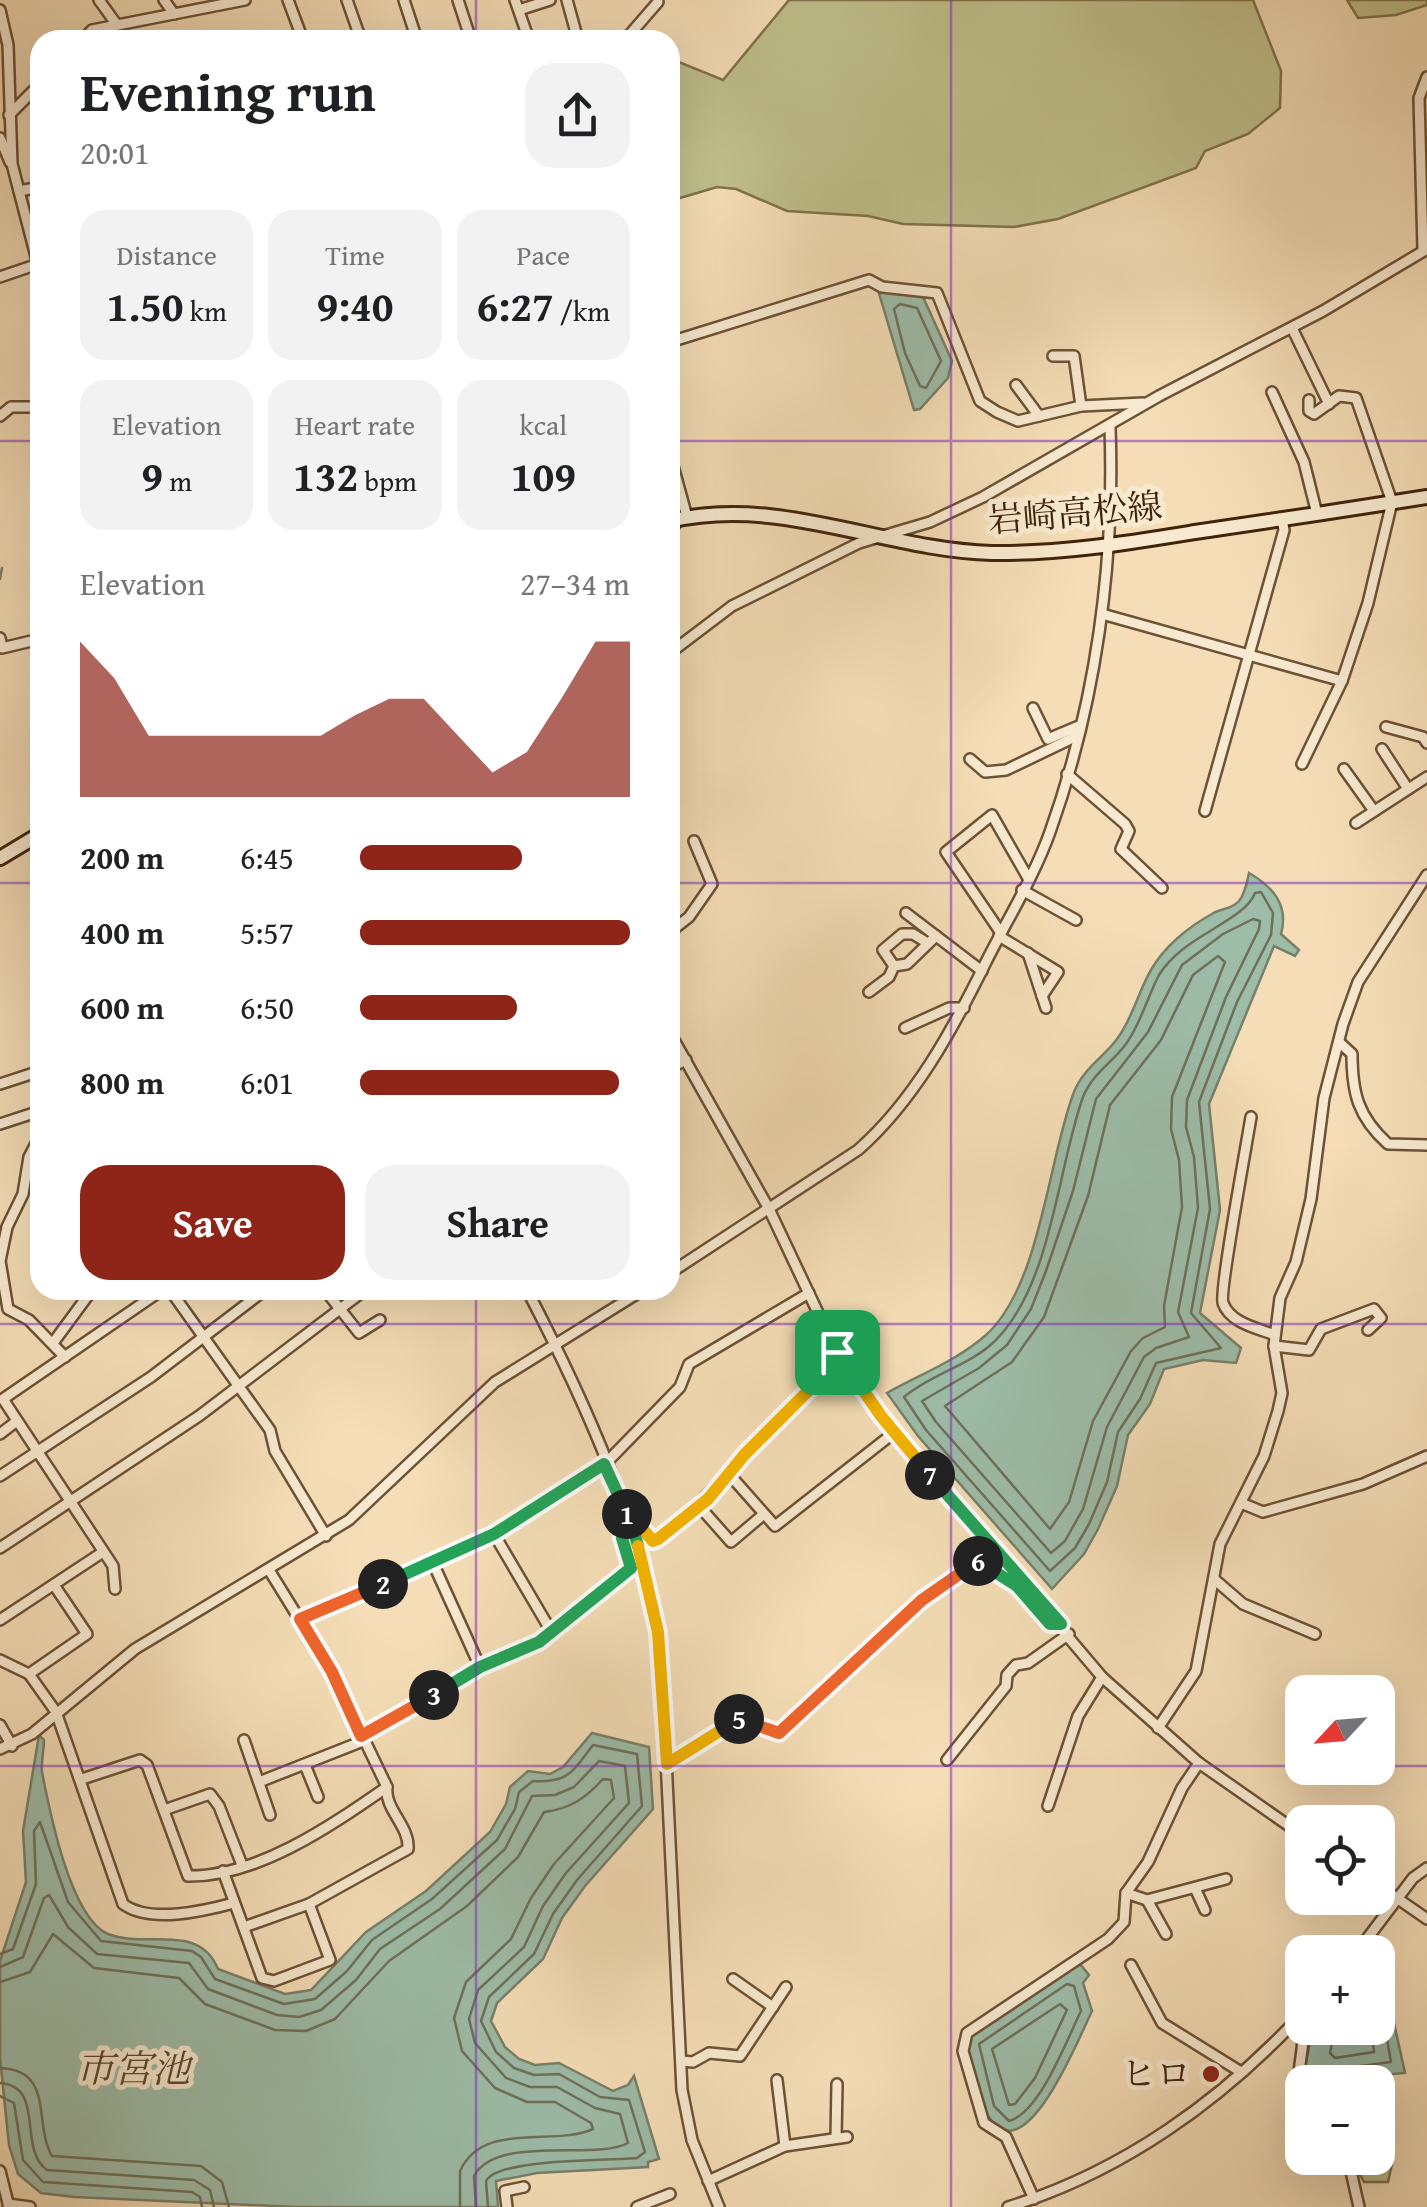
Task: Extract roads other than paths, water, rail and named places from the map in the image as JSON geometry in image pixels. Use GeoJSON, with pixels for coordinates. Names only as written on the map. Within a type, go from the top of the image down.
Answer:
{"type":"FeatureCollection","features":[{"type":"Feature","properties":{"kind":"main road","name":"岩崎高松線"},"geometry":{"type":"LineString","coordinates":[[680,519],[766,514],[982,552],[1108,546],[1427,497]]}},
{"type":"Feature","properties":{"kind":"main road"},"geometry":{"type":"LineString","coordinates":[[0,858],[30,840]]}},
{"type":"Feature","properties":{"kind":"street"},"geometry":{"type":"LineString","coordinates":[[99,0],[117,25]]}},
{"type":"Feature","properties":{"kind":"street"},"geometry":{"type":"LineString","coordinates":[[164,0],[174,14]]}},
{"type":"Feature","properties":{"kind":"street"},"geometry":{"type":"LineString","coordinates":[[92,30],[245,0]]}},
{"type":"Feature","properties":{"kind":"street"},"geometry":{"type":"LineString","coordinates":[[288,0],[299,30]]}},
{"type":"Feature","properties":{"kind":"street"},"geometry":{"type":"LineString","coordinates":[[347,0],[358,30]]}},
{"type":"Feature","properties":{"kind":"street"},"geometry":{"type":"LineString","coordinates":[[404,0],[414,30]]}},
{"type":"Feature","properties":{"kind":"street"},"geometry":{"type":"LineString","coordinates":[[458,0],[468,30]]}},
{"type":"Feature","properties":{"kind":"street"},"geometry":{"type":"LineString","coordinates":[[526,30],[517,5],[550,0]]}},
{"type":"Feature","properties":{"kind":"street"},"geometry":{"type":"LineString","coordinates":[[567,0],[575,30]]}},
{"type":"Feature","properties":{"kind":"street"},"geometry":{"type":"LineString","coordinates":[[634,30],[658,2]]}},
{"type":"Feature","properties":{"kind":"street"},"geometry":{"type":"LineString","coordinates":[[0,10],[8,44],[12,164]]}},
{"type":"Feature","properties":{"kind":"street"},"geometry":{"type":"LineString","coordinates":[[680,645],[732,606],[859,542],[886,537],[952,512],[1110,427],[1146,403],[1292,328],[1425,250],[1419,98],[1427,77]]}},
{"type":"Feature","properties":{"kind":"street"},"geometry":{"type":"LineString","coordinates":[[9,115],[30,94]]}},
{"type":"Feature","properties":{"kind":"street"},"geometry":{"type":"LineString","coordinates":[[0,138],[12,164],[30,233]]}},
{"type":"Feature","properties":{"kind":"street"},"geometry":{"type":"LineString","coordinates":[[19,191],[30,188]]}},
{"type":"Feature","properties":{"kind":"street"},"geometry":{"type":"LineString","coordinates":[[0,277],[30,270]]}},
{"type":"Feature","properties":{"kind":"street"},"geometry":{"type":"LineString","coordinates":[[680,339],[870,280],[882,287],[937,293],[980,401],[1018,421],[1080,406],[1146,403]]}},
{"type":"Feature","properties":{"kind":"street"},"geometry":{"type":"LineString","coordinates":[[1292,328],[1329,404]]}},
{"type":"Feature","properties":{"kind":"street"},"geometry":{"type":"LineString","coordinates":[[1053,356],[1074,356],[1080,406]]}},
{"type":"Feature","properties":{"kind":"street"},"geometry":{"type":"LineString","coordinates":[[1016,384],[1040,416]]}},
{"type":"Feature","properties":{"kind":"street"},"geometry":{"type":"LineString","coordinates":[[1272,392],[1304,462],[1317,514]]}},
{"type":"Feature","properties":{"kind":"street"},"geometry":{"type":"LineString","coordinates":[[1302,764],[1342,681],[1368,603],[1392,502],[1356,398],[1339,396],[1314,414],[1309,411],[1309,400]]}},
{"type":"Feature","properties":{"kind":"street"},"geometry":{"type":"LineString","coordinates":[[0,416],[11,406],[30,406]]}},
{"type":"Feature","properties":{"kind":"street"},"geometry":{"type":"LineString","coordinates":[[680,1267],[858,1150],[883,1127],[964,1008],[1050,835],[1078,731],[1102,614],[1108,546],[1110,427]]}},
{"type":"Feature","properties":{"kind":"street"},"geometry":{"type":"LineString","coordinates":[[1205,811],[1246,654],[1284,530],[1282,519]]}},
{"type":"Feature","properties":{"kind":"street"},"geometry":{"type":"LineString","coordinates":[[1102,614],[1342,681]]}},
{"type":"Feature","properties":{"kind":"street"},"geometry":{"type":"LineString","coordinates":[[0,638],[2,648],[30,642]]}},
{"type":"Feature","properties":{"kind":"street"},"geometry":{"type":"LineString","coordinates":[[1033,708],[1048,739],[1078,731]]}},
{"type":"Feature","properties":{"kind":"street"},"geometry":{"type":"LineString","coordinates":[[1386,727],[1424,738],[1427,743]]}},
{"type":"Feature","properties":{"kind":"street"},"geometry":{"type":"LineString","coordinates":[[970,759],[985,772],[1006,770],[1078,731]]}},
{"type":"Feature","properties":{"kind":"street"},"geometry":{"type":"LineString","coordinates":[[1382,749],[1408,789]]}},
{"type":"Feature","properties":{"kind":"street"},"geometry":{"type":"LineString","coordinates":[[1344,769],[1374,811]]}},
{"type":"Feature","properties":{"kind":"street"},"geometry":{"type":"LineString","coordinates":[[1067,774],[1125,824],[1129,830],[1121,850],[1162,888]]}},
{"type":"Feature","properties":{"kind":"street"},"geometry":{"type":"LineString","coordinates":[[1356,823],[1427,777]]}},
{"type":"Feature","properties":{"kind":"street"},"geometry":{"type":"LineString","coordinates":[[1028,878],[992,815],[946,852],[1000,934],[1058,972],[1042,996]]}},
{"type":"Feature","properties":{"kind":"street"},"geometry":{"type":"LineString","coordinates":[[680,924],[712,884],[694,842]]}},
{"type":"Feature","properties":{"kind":"street"},"geometry":{"type":"LineString","coordinates":[[1158,1728],[1196,1671],[1220,1544],[1264,1456],[1282,1393],[1274,1340],[1280,1298],[1296,1262],[1312,1199],[1324,1098],[1339,1042],[1358,982],[1427,875]]}},
{"type":"Feature","properties":{"kind":"street"},"geometry":{"type":"LineString","coordinates":[[1022,890],[1076,920]]}},
{"type":"Feature","properties":{"kind":"street"},"geometry":{"type":"LineString","coordinates":[[906,913],[982,971]]}},
{"type":"Feature","properties":{"kind":"street"},"geometry":{"type":"LineString","coordinates":[[894,966],[883,950],[902,934],[913,934],[926,942]]}},
{"type":"Feature","properties":{"kind":"street"},"geometry":{"type":"LineString","coordinates":[[894,966],[907,964],[936,936]]}},
{"type":"Feature","properties":{"kind":"street"},"geometry":{"type":"LineString","coordinates":[[1028,953],[1046,1008]]}},
{"type":"Feature","properties":{"kind":"street"},"geometry":{"type":"LineString","coordinates":[[870,992],[888,977],[894,966]]}},
{"type":"Feature","properties":{"kind":"street"},"geometry":{"type":"LineString","coordinates":[[905,1028],[950,1008],[964,1008]]}},
{"type":"Feature","properties":{"kind":"street"},"geometry":{"type":"LineString","coordinates":[[1339,1042],[1352,1054],[1354,1098],[1365,1120],[1398,1148],[1427,1145]]}},
{"type":"Feature","properties":{"kind":"street"},"geometry":{"type":"LineString","coordinates":[[680,1050],[769,1209],[837,1352],[895,1432],[1102,1677],[1200,1763],[1285,1823]]}},
{"type":"Feature","properties":{"kind":"street"},"geometry":{"type":"LineString","coordinates":[[680,1063],[686,1060]]}},
{"type":"Feature","properties":{"kind":"street"},"geometry":{"type":"LineString","coordinates":[[0,1084],[30,1074]]}},
{"type":"Feature","properties":{"kind":"street"},"geometry":{"type":"LineString","coordinates":[[0,1124],[30,1114]]}},
{"type":"Feature","properties":{"kind":"street"},"geometry":{"type":"LineString","coordinates":[[1251,1116],[1234,1236],[1220,1286],[1228,1312],[1274,1340],[1309,1350],[1320,1329],[1374,1309],[1381,1318],[1368,1330]]}},
{"type":"Feature","properties":{"kind":"street"},"geometry":{"type":"LineString","coordinates":[[30,1155],[23,1194],[7,1228],[0,1261],[8,1309],[29,1320],[65,1357]]}},
{"type":"Feature","properties":{"kind":"street"},"geometry":{"type":"LineString","coordinates":[[300,1619],[494,1534],[604,1464],[680,1387],[688,1364],[809,1292]]}},
{"type":"Feature","properties":{"kind":"street"},"geometry":{"type":"LineString","coordinates":[[53,1343],[85,1300]]}},
{"type":"Feature","properties":{"kind":"street"},"geometry":{"type":"LineString","coordinates":[[115,1589],[113,1566],[3,1399],[148,1300]]}},
{"type":"Feature","properties":{"kind":"street"},"geometry":{"type":"LineString","coordinates":[[178,1300],[270,1430],[275,1452],[304,1492],[326,1536]]}},
{"type":"Feature","properties":{"kind":"street"},"geometry":{"type":"LineString","coordinates":[[0,1476],[253,1300]]}},
{"type":"Feature","properties":{"kind":"street"},"geometry":{"type":"LineString","coordinates":[[333,1300],[360,1333],[380,1320]]}},
{"type":"Feature","properties":{"kind":"street"},"geometry":{"type":"LineString","coordinates":[[0,1548],[240,1385],[352,1300]]}},
{"type":"Feature","properties":{"kind":"street"},"geometry":{"type":"LineString","coordinates":[[532,1300],[632,1525],[658,1632],[681,2061],[686,2118],[718,2205],[706,2207]]}},
{"type":"Feature","properties":{"kind":"street"},"geometry":{"type":"LineString","coordinates":[[0,1749],[12,1746],[135,1649],[326,1536],[365,1507],[468,1404],[554,1343],[626,1300]]}},
{"type":"Feature","properties":{"kind":"street"},"geometry":{"type":"LineString","coordinates":[[632,1525],[640,1526],[653,1541],[698,1506],[812,1387],[837,1352]]}},
{"type":"Feature","properties":{"kind":"street"},"geometry":{"type":"LineString","coordinates":[[0,1434],[17,1421]]}},
{"type":"Feature","properties":{"kind":"street"},"geometry":{"type":"LineString","coordinates":[[728,1474],[774,1526],[895,1432]]}},
{"type":"Feature","properties":{"kind":"street"},"geometry":{"type":"LineString","coordinates":[[1241,1504],[1263,1512],[1363,1484],[1427,1456]]}},
{"type":"Feature","properties":{"kind":"street"},"geometry":{"type":"LineString","coordinates":[[698,1506],[731,1542],[764,1514]]}},
{"type":"Feature","properties":{"kind":"street"},"geometry":{"type":"LineString","coordinates":[[258,1782],[362,1739],[480,1667],[511,1658],[551,1631],[631,1568],[622,1538],[632,1525]]}},
{"type":"Feature","properties":{"kind":"street"},"geometry":{"type":"LineString","coordinates":[[494,1534],[551,1631]]}},
{"type":"Feature","properties":{"kind":"street"},"geometry":{"type":"LineString","coordinates":[[0,1620],[103,1552]]}},
{"type":"Feature","properties":{"kind":"street"},"geometry":{"type":"LineString","coordinates":[[667,1764],[741,1718],[779,1733],[922,1600],[981,1560],[1017,1586],[1050,1624],[1061,1624]]}},
{"type":"Feature","properties":{"kind":"street"},"geometry":{"type":"LineString","coordinates":[[433,1563],[480,1667]]}},
{"type":"Feature","properties":{"kind":"street"},"geometry":{"type":"LineString","coordinates":[[244,1927],[309,1904],[408,1848],[407,1836],[386,1795],[387,1787],[332,1672],[269,1570]]}},
{"type":"Feature","properties":{"kind":"street"},"geometry":{"type":"LineString","coordinates":[[1214,1579],[1243,1604],[1315,1634]]}},
{"type":"Feature","properties":{"kind":"street"},"geometry":{"type":"LineString","coordinates":[[29,1674],[87,1634],[54,1586]]}},
{"type":"Feature","properties":{"kind":"street"},"geometry":{"type":"LineString","coordinates":[[947,1760],[1006,1686],[1007,1675],[1016,1664],[1028,1663],[1068,1634]]}},
{"type":"Feature","properties":{"kind":"street"},"geometry":{"type":"LineString","coordinates":[[0,1660],[29,1674],[56,1712],[124,1904],[138,1913],[189,1912],[234,1903]]}},
{"type":"Feature","properties":{"kind":"street"},"geometry":{"type":"LineString","coordinates":[[1048,1806],[1078,1716],[1102,1677]]}},
{"type":"Feature","properties":{"kind":"street"},"geometry":{"type":"LineString","coordinates":[[0,1726],[12,1746]]}},
{"type":"Feature","properties":{"kind":"street"},"geometry":{"type":"LineString","coordinates":[[244,1740],[270,1815]]}},
{"type":"Feature","properties":{"kind":"street"},"geometry":{"type":"LineString","coordinates":[[82,1779],[140,1760],[147,1765],[188,1876],[223,1871],[300,1841],[387,1787]]}},
{"type":"Feature","properties":{"kind":"street"},"geometry":{"type":"LineString","coordinates":[[1034,2199],[1006,2137],[984,2123],[963,2051],[968,2033],[1108,1939],[1124,1922],[1126,1892],[1148,1862],[1182,1788],[1200,1763]]}},
{"type":"Feature","properties":{"kind":"street"},"geometry":{"type":"LineString","coordinates":[[305,1765],[318,1796]]}},
{"type":"Feature","properties":{"kind":"street"},"geometry":{"type":"LineString","coordinates":[[164,1810],[210,1794],[219,1806],[242,1865]]}},
{"type":"Feature","properties":{"kind":"street"},"geometry":{"type":"LineString","coordinates":[[1370,1935],[1427,1868]]}},
{"type":"Feature","properties":{"kind":"street"},"geometry":{"type":"LineString","coordinates":[[223,1871],[262,1978],[274,1980],[330,1960],[309,1904]]}},
{"type":"Feature","properties":{"kind":"street"},"geometry":{"type":"LineString","coordinates":[[1126,1892],[1147,1900],[1226,1879]]}},
{"type":"Feature","properties":{"kind":"street"},"geometry":{"type":"LineString","coordinates":[[1195,1888],[1205,1910]]}},
{"type":"Feature","properties":{"kind":"street"},"geometry":{"type":"LineString","coordinates":[[1395,1897],[1427,1919]]}},
{"type":"Feature","properties":{"kind":"street"},"geometry":{"type":"LineString","coordinates":[[1147,1900],[1166,1934]]}},
{"type":"Feature","properties":{"kind":"street"},"geometry":{"type":"LineString","coordinates":[[1131,1965],[1162,2023],[1241,2072]]}},
{"type":"Feature","properties":{"kind":"street"},"geometry":{"type":"LineString","coordinates":[[733,1979],[773,2007]]}},
{"type":"Feature","properties":{"kind":"street"},"geometry":{"type":"LineString","coordinates":[[681,2061],[693,2062],[709,2053],[740,2056],[786,1988]]}},
{"type":"Feature","properties":{"kind":"street"},"geometry":{"type":"LineString","coordinates":[[1008,2207],[1129,2156],[1241,2072],[1285,2030]]}},
{"type":"Feature","properties":{"kind":"street"},"geometry":{"type":"LineString","coordinates":[[777,2080],[785,2146]]}},
{"type":"Feature","properties":{"kind":"street"},"geometry":{"type":"LineString","coordinates":[[708,2181],[785,2146],[842,2138],[837,2084]]}},
{"type":"Feature","properties":{"kind":"street"},"geometry":{"type":"LineString","coordinates":[[0,2172],[8,2206],[30,2207]]}},
{"type":"Feature","properties":{"kind":"street"},"geometry":{"type":"LineString","coordinates":[[1352,2175],[1359,2207]]}},
{"type":"Feature","properties":{"kind":"street"},"geometry":{"type":"LineString","coordinates":[[507,2207],[505,2191],[524,2187]]}},
{"type":"Feature","properties":{"kind":"street"},"geometry":{"type":"LineString","coordinates":[[636,2207],[670,2194]]}},
{"type":"Feature","properties":{"kind":"water"},"geometry":{"type":"Polygon","coordinates":[[[878,290],[923,297],[952,361],[948,378],[920,409],[914,410],[878,290]]]}},
{"type":"Feature","properties":{"kind":"water"},"geometry":{"type":"Polygon","coordinates":[[[1249,873],[1277,898],[1283,914],[1281,934],[1299,950],[1295,956],[1274,946],[1209,1104],[1220,1210],[1200,1313],[1241,1348],[1236,1363],[1203,1360],[1164,1369],[1150,1404],[1128,1435],[1117,1486],[1098,1529],[1084,1554],[1052,1589],[918,1436],[887,1393],[963,1352],[986,1335],[1005,1313],[1031,1254],[1078,1084],[1123,1031],[1146,978],[1163,953],[1194,925],[1236,904],[1249,873]]]}},
{"type":"Feature","properties":{"kind":"water","name":"市宮池"},"geometry":{"type":"Polygon","coordinates":[[[592,1733],[649,1747],[653,1809],[585,1886],[562,1918],[543,1959],[497,2003],[491,2021],[505,2047],[519,2059],[535,2065],[559,2063],[613,2091],[628,2085],[634,2076],[659,2159],[648,2162],[648,2167],[537,2173],[496,2181],[498,2207],[297,2207],[74,2197],[41,2193],[18,2174],[9,2145],[0,2058],[0,1961],[26,1882],[23,1831],[39,1735],[44,1740],[42,1772],[63,1861],[83,1907],[95,1924],[108,1934],[123,1938],[185,1941],[209,1955],[218,1969],[285,1994],[311,1990],[366,1932],[426,1891],[490,1832],[506,1804],[510,1787],[528,1771],[550,1774],[563,1767],[592,1733]]]}},
{"type":"Feature","properties":{"kind":"water"},"geometry":{"type":"Polygon","coordinates":[[[1080,1964],[1089,1975],[1083,1983],[1092,2011],[1076,2046],[1034,2115],[1018,2128],[1003,2130],[988,2116],[980,2100],[971,2069],[969,2042],[974,2033],[1080,1964]]]}},
{"type":"Feature","properties":{"kind":"water"},"geometry":{"type":"Polygon","coordinates":[[[1395,2028],[1405,2073],[1395,2074],[1395,2065],[1305,2065],[1310,2045],[1395,2045],[1395,2028]]]}},
{"type":"Feature","properties":{"kind":"waterway"},"geometry":{"type":"LineString","coordinates":[[0,579],[2,568]]}},
{"type":"Feature","properties":{"kind":"place","name":"ヒロ"},"geometry":{"type":"Point","coordinates":[1211,2074]}}]}
